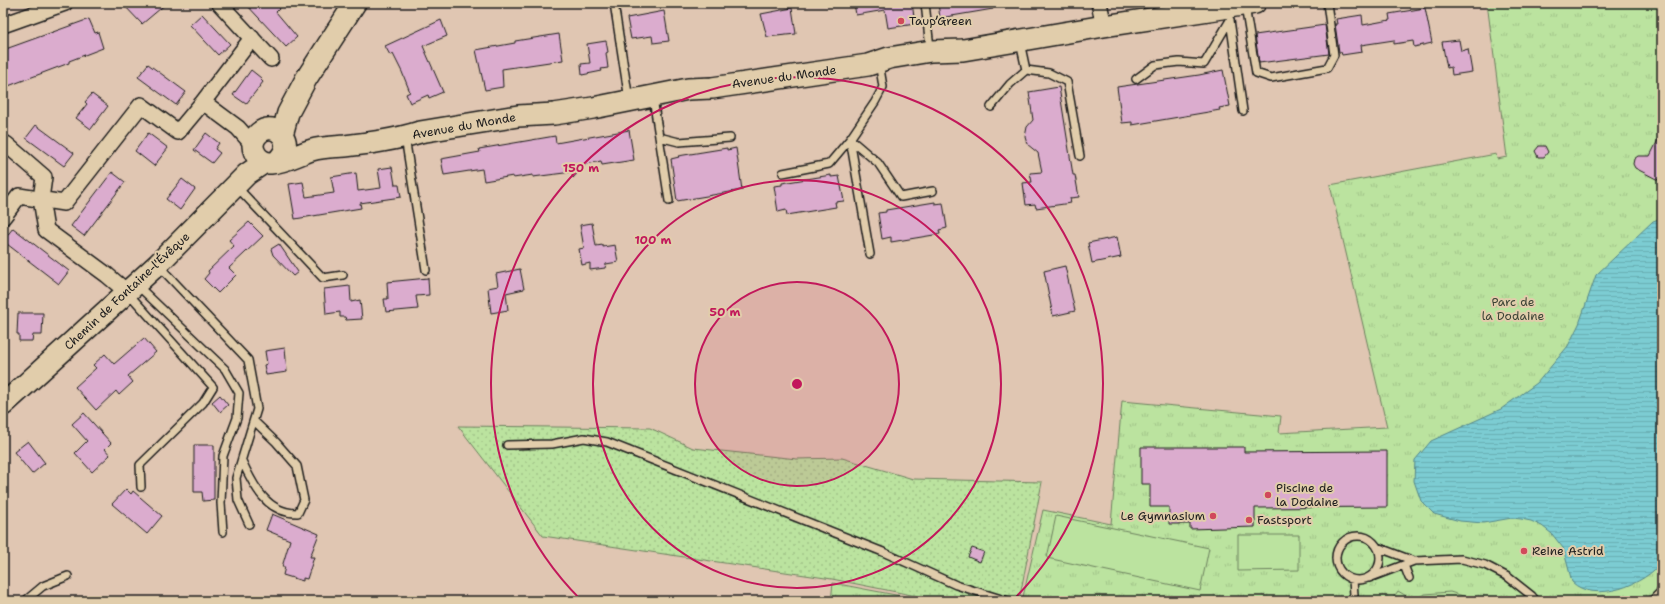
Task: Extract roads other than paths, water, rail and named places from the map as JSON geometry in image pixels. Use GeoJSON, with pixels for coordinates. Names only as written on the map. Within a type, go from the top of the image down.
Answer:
{"type":"FeatureCollection","features":[{"type":"Feature","properties":{"kind":"street"},"geometry":{"type":"LineString","coordinates":[[3,25],[64,3]]}},
{"type":"Feature","properties":{"kind":"street"},"geometry":{"type":"LineString","coordinates":[[219,3],[271,59]]}},
{"type":"Feature","properties":{"kind":"street"},"geometry":{"type":"LineString","coordinates":[[241,180],[268,145],[288,113],[306,79],[355,3]]}},
{"type":"Feature","properties":{"kind":"street"},"geometry":{"type":"LineString","coordinates":[[1099,3],[1104,26]]}},
{"type":"Feature","properties":{"kind":"street","name":"Avenue du Monde"},"geometry":{"type":"LineString","coordinates":[[268,145],[292,158],[312,150],[371,143],[405,137],[420,132],[510,117],[554,114],[688,89],[712,88],[860,66],[889,58],[931,51],[963,50],[1104,26],[1239,9]]}},
{"type":"Feature","properties":{"kind":"street"},"geometry":{"type":"LineString","coordinates":[[3,217],[19,196],[64,203],[141,104],[178,132],[252,38]]}},
{"type":"Feature","properties":{"kind":"street"},"geometry":{"type":"LineString","coordinates":[[203,102],[238,128],[268,145]]}},
{"type":"Feature","properties":{"kind":"street"},"geometry":{"type":"LineString","coordinates":[[3,145],[6,144],[44,177],[41,199],[46,230],[107,275],[132,288]]}},
{"type":"Feature","properties":{"kind":"street","name":"Chemin de Fontaine-l'Évêque"},"geometry":{"type":"LineString","coordinates":[[3,405],[158,264],[241,180]]}},
{"type":"Feature","properties":{"kind":"street"},"geometry":{"type":"LineString","coordinates":[[1657,601],[1662,596]]}},
{"type":"Feature","properties":{"kind":"lane"},"geometry":{"type":"LineString","coordinates":[[614,3],[629,101]]}},
{"type":"Feature","properties":{"kind":"lane"},"geometry":{"type":"LineString","coordinates":[[925,3],[931,51]]}},
{"type":"Feature","properties":{"kind":"lane"},"geometry":{"type":"LineString","coordinates":[[1239,9],[1256,73],[1271,78],[1327,68],[1334,55],[1327,3]]}},
{"type":"Feature","properties":{"kind":"lane"},"geometry":{"type":"LineString","coordinates":[[1136,79],[1155,65],[1179,62],[1204,64],[1239,9]]}},
{"type":"Feature","properties":{"kind":"lane"},"geometry":{"type":"LineString","coordinates":[[1239,9],[1243,111]]}},
{"type":"Feature","properties":{"kind":"lane"},"geometry":{"type":"LineString","coordinates":[[1020,41],[1026,70]]}},
{"type":"Feature","properties":{"kind":"lane"},"geometry":{"type":"LineString","coordinates":[[783,174],[829,164],[850,139],[875,102],[883,87],[879,61]]}},
{"type":"Feature","properties":{"kind":"lane"},"geometry":{"type":"LineString","coordinates":[[991,107],[1010,84],[1026,70],[1048,73],[1067,82],[1080,156]]}},
{"type":"Feature","properties":{"kind":"lane"},"geometry":{"type":"LineString","coordinates":[[653,95],[668,200]]}},
{"type":"Feature","properties":{"kind":"lane"},"geometry":{"type":"LineString","coordinates":[[405,137],[426,270]]}},
{"type":"Feature","properties":{"kind":"lane"},"geometry":{"type":"LineString","coordinates":[[659,137],[679,142],[730,138]]}},
{"type":"Feature","properties":{"kind":"lane"},"geometry":{"type":"LineString","coordinates":[[850,139],[878,164],[901,197],[933,191]]}},
{"type":"Feature","properties":{"kind":"lane"},"geometry":{"type":"LineString","coordinates":[[850,139],[870,254]]}},
{"type":"Feature","properties":{"kind":"lane"},"geometry":{"type":"LineString","coordinates":[[241,180],[323,278],[344,275]]}},
{"type":"Feature","properties":{"kind":"lane"},"geometry":{"type":"LineString","coordinates":[[158,264],[248,360],[257,409],[236,478],[238,500],[249,524]]}},
{"type":"Feature","properties":{"kind":"lane"},"geometry":{"type":"LineString","coordinates":[[132,288],[213,387],[203,404],[140,465],[141,487]]}},
{"type":"Feature","properties":{"kind":"lane"},"geometry":{"type":"LineString","coordinates":[[132,288],[225,369],[239,393],[237,418],[223,456],[221,503],[223,532]]}},
{"type":"Feature","properties":{"kind":"lane"},"geometry":{"type":"LineString","coordinates":[[242,461],[255,487],[272,505],[287,513],[298,513],[304,500],[297,466],[254,420]]}},
{"type":"Feature","properties":{"kind":"lane"},"geometry":{"type":"LineString","coordinates":[[507,445],[552,444],[584,438],[607,442],[883,552],[956,585],[1008,601]]}},
{"type":"Feature","properties":{"kind":"lane"},"geometry":{"type":"LineString","coordinates":[[1369,578],[1375,573],[1379,566],[1380,558],[1377,547],[1372,541],[1359,535],[1350,537],[1339,545],[1335,560],[1337,567],[1346,578],[1361,580],[1369,578],[1414,561],[1462,559],[1485,565],[1508,577],[1536,601]]}},
{"type":"Feature","properties":{"kind":"lane"},"geometry":{"type":"LineString","coordinates":[[1377,547],[1414,561]]}},
{"type":"Feature","properties":{"kind":"lane"},"geometry":{"type":"LineString","coordinates":[[1404,565],[1410,582]]}},
{"type":"Feature","properties":{"kind":"lane"},"geometry":{"type":"LineString","coordinates":[[25,601],[43,586],[68,576]]}},
{"type":"Feature","properties":{"kind":"lane"},"geometry":{"type":"LineString","coordinates":[[1350,601],[1354,595],[1353,580]]}},
{"type":"Feature","properties":{"kind":"water"},"geometry":{"type":"Polygon","coordinates":[[[1662,218],[1662,561],[1644,578],[1632,584],[1619,589],[1593,591],[1582,588],[1572,582],[1563,548],[1552,534],[1542,526],[1531,521],[1512,518],[1483,523],[1460,521],[1434,514],[1421,501],[1414,481],[1415,460],[1431,441],[1501,409],[1537,383],[1568,346],[1579,324],[1596,275],[1653,221],[1662,218]]]}},
{"type":"Feature","properties":{"kind":"place","name":"Taup’Green"},"geometry":{"type":"Point","coordinates":[901,21]}},
{"type":"Feature","properties":{"kind":"place","name":"Piscine de la Dodaine"},"geometry":{"type":"Point","coordinates":[1268,495]}},
{"type":"Feature","properties":{"kind":"place","name":"Le Gymnasium"},"geometry":{"type":"Point","coordinates":[1213,516]}},
{"type":"Feature","properties":{"kind":"place","name":"Fastsport"},"geometry":{"type":"Point","coordinates":[1249,520]}},
{"type":"Feature","properties":{"kind":"place","name":"Reine Astrid"},"geometry":{"type":"Point","coordinates":[1524,551]}},
{"type":"Feature","properties":{"kind":"park label","name":"Parc de la Dodaine"},"geometry":{"type":"Point","coordinates":[1513,309]}}]}
